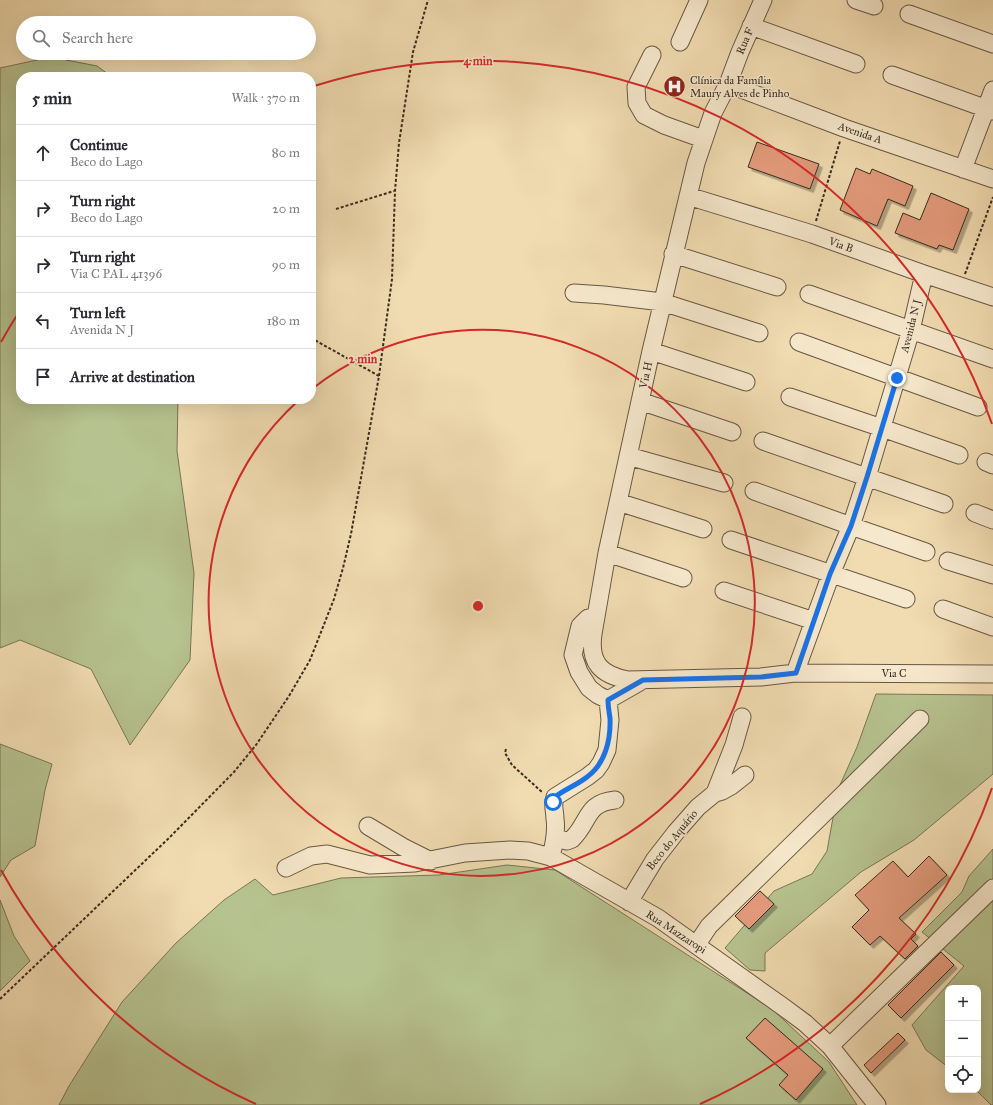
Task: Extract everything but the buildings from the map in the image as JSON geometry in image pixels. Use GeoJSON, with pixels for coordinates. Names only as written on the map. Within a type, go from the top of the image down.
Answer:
{"type":"FeatureCollection","features":[{"type":"Feature","properties":{"kind":"street","name":"Rua F"},"geometry":{"type":"LineString","coordinates":[[728,84],[740,52],[763,0]]}},
{"type":"Feature","properties":{"kind":"street"},"geometry":{"type":"LineString","coordinates":[[856,0],[874,6]]}},
{"type":"Feature","properties":{"kind":"street"},"geometry":{"type":"LineString","coordinates":[[680,42],[694,1]]}},
{"type":"Feature","properties":{"kind":"street"},"geometry":{"type":"LineString","coordinates":[[909,14],[993,44]]}},
{"type":"Feature","properties":{"kind":"street"},"geometry":{"type":"LineString","coordinates":[[751,26],[856,64]]}},
{"type":"Feature","properties":{"kind":"street"},"geometry":{"type":"LineString","coordinates":[[652,55],[636,87],[637,103],[644,115],[664,125],[703,139]]}},
{"type":"Feature","properties":{"kind":"street"},"geometry":{"type":"LineString","coordinates":[[892,75],[990,109]]}},
{"type":"Feature","properties":{"kind":"street","name":"Avenida A"},"geometry":{"type":"LineString","coordinates":[[728,84],[844,128],[993,180]]}},
{"type":"Feature","properties":{"kind":"street","name":"Via H"},"geometry":{"type":"LineString","coordinates":[[602,670],[592,655],[591,644],[607,553],[673,254],[703,139],[713,112],[728,84]]}},
{"type":"Feature","properties":{"kind":"street"},"geometry":{"type":"LineString","coordinates":[[963,169],[990,109],[993,90]]}},
{"type":"Feature","properties":{"kind":"street","name":"Via B"},"geometry":{"type":"LineString","coordinates":[[688,196],[812,234],[993,297]]}},
{"type":"Feature","properties":{"kind":"street"},"geometry":{"type":"LineString","coordinates":[[673,254],[777,287]]}},
{"type":"Feature","properties":{"kind":"street","name":"Avenida N J"},"geometry":{"type":"LineString","coordinates":[[796,673],[830,574],[851,526],[867,477],[911,330],[924,274]]}},
{"type":"Feature","properties":{"kind":"street"},"geometry":{"type":"LineString","coordinates":[[574,293],[662,302],[758,333]]}},
{"type":"Feature","properties":{"kind":"street"},"geometry":{"type":"LineString","coordinates":[[809,294],[993,359]]}},
{"type":"Feature","properties":{"kind":"street"},"geometry":{"type":"LineString","coordinates":[[799,342],[978,407]]}},
{"type":"Feature","properties":{"kind":"street"},"geometry":{"type":"LineString","coordinates":[[651,351],[746,382]]}},
{"type":"Feature","properties":{"kind":"street"},"geometry":{"type":"LineString","coordinates":[[790,397],[959,455]]}},
{"type":"Feature","properties":{"kind":"street"},"geometry":{"type":"LineString","coordinates":[[640,401],[732,432]]}},
{"type":"Feature","properties":{"kind":"street"},"geometry":{"type":"LineString","coordinates":[[763,441],[944,504]]}},
{"type":"Feature","properties":{"kind":"street"},"geometry":{"type":"LineString","coordinates":[[628,456],[724,483]]}},
{"type":"Feature","properties":{"kind":"street"},"geometry":{"type":"LineString","coordinates":[[754,491],[926,552]]}},
{"type":"Feature","properties":{"kind":"street"},"geometry":{"type":"LineString","coordinates":[[618,502],[702,529]]}},
{"type":"Feature","properties":{"kind":"street"},"geometry":{"type":"LineString","coordinates":[[974,513],[993,520]]}},
{"type":"Feature","properties":{"kind":"street"},"geometry":{"type":"LineString","coordinates":[[731,540],[906,599]]}},
{"type":"Feature","properties":{"kind":"street"},"geometry":{"type":"LineString","coordinates":[[607,553],[683,578]]}},
{"type":"Feature","properties":{"kind":"street"},"geometry":{"type":"LineString","coordinates":[[948,561],[993,575]]}},
{"type":"Feature","properties":{"kind":"street"},"geometry":{"type":"LineString","coordinates":[[724,591],[814,621]]}},
{"type":"Feature","properties":{"kind":"street"},"geometry":{"type":"LineString","coordinates":[[944,608],[993,627]]}},
{"type":"Feature","properties":{"kind":"street"},"geometry":{"type":"LineString","coordinates":[[596,618],[588,618],[580,626],[573,655],[579,672],[588,688],[608,700]]}},
{"type":"Feature","properties":{"kind":"street","name":"Via C"},"geometry":{"type":"LineString","coordinates":[[602,670],[607,674],[628,680],[761,677],[796,673],[993,674]]}},
{"type":"Feature","properties":{"kind":"street"},"geometry":{"type":"LineString","coordinates":[[608,700],[643,680]]}},
{"type":"Feature","properties":{"kind":"street"},"geometry":{"type":"LineString","coordinates":[[551,857],[555,838],[556,819],[553,802],[555,797],[587,778],[601,763],[607,750],[610,720],[608,700]]}},
{"type":"Feature","properties":{"kind":"street"},"geometry":{"type":"LineString","coordinates":[[715,794],[734,745],[742,717]]}},
{"type":"Feature","properties":{"kind":"street"},"geometry":{"type":"LineString","coordinates":[[697,944],[710,926],[920,718]]}},
{"type":"Feature","properties":{"kind":"street","name":"Beco do Aquário"},"geometry":{"type":"LineString","coordinates":[[629,902],[655,859],[676,832],[698,808],[715,794],[731,786],[745,774]]}},
{"type":"Feature","properties":{"kind":"street"},"geometry":{"type":"LineString","coordinates":[[555,838],[567,841],[572,840],[595,806],[605,801],[615,800]]}},
{"type":"Feature","properties":{"kind":"street"},"geometry":{"type":"LineString","coordinates":[[368,826],[403,848],[431,861]]}},
{"type":"Feature","properties":{"kind":"street","name":"Rua Mazzaropi"},"geometry":{"type":"LineString","coordinates":[[286,868],[312,856],[327,854],[370,865],[415,863],[465,853],[510,850],[528,851],[551,857],[658,918],[697,944],[782,1006],[830,1046],[877,1105]]}},
{"type":"Feature","properties":{"kind":"street"},"geometry":{"type":"LineString","coordinates":[[830,1046],[993,888]]}},
{"type":"Feature","properties":{"kind":"path"},"geometry":{"type":"LineString","coordinates":[[0,999],[169,838],[234,772],[256,745],[289,696],[310,660],[334,599],[351,534],[379,376],[392,279],[395,191],[399,143],[413,52],[428,0]]}},
{"type":"Feature","properties":{"kind":"path"},"geometry":{"type":"LineString","coordinates":[[812,234],[844,128]]}},
{"type":"Feature","properties":{"kind":"path"},"geometry":{"type":"LineString","coordinates":[[336,209],[395,191]]}},
{"type":"Feature","properties":{"kind":"path"},"geometry":{"type":"LineString","coordinates":[[961,286],[993,196]]}},
{"type":"Feature","properties":{"kind":"path"},"geometry":{"type":"LineString","coordinates":[[316,341],[379,376]]}},
{"type":"Feature","properties":{"kind":"path"},"geometry":{"type":"LineString","coordinates":[[506,749],[505,753],[512,765],[553,802]]}},
{"type":"Feature","properties":{"kind":"green space"},"geometry":{"type":"Polygon","coordinates":[[[37,60],[66,60],[97,66],[105,72],[16,72],[16,404],[178,404],[177,451],[194,573],[190,660],[130,745],[91,669],[20,640],[0,648],[0,68],[37,60]]]}},
{"type":"Feature","properties":{"kind":"green space"},"geometry":{"type":"Polygon","coordinates":[[[876,694],[993,695],[993,774],[914,840],[861,872],[765,953],[765,971],[750,970],[725,948],[774,891],[812,874],[827,851],[840,785],[857,747],[876,694]]]}},
{"type":"Feature","properties":{"kind":"green space"},"geometry":{"type":"Polygon","coordinates":[[[0,744],[52,764],[45,790],[35,846],[11,860],[0,877],[0,744]]]}},
{"type":"Feature","properties":{"kind":"green space"},"geometry":{"type":"Polygon","coordinates":[[[993,849],[993,1105],[991,1105],[979,1093],[981,1093],[981,985],[947,985],[964,966],[922,932],[962,892],[969,876],[993,849]]]}},
{"type":"Feature","properties":{"kind":"green space"},"geometry":{"type":"Polygon","coordinates":[[[507,865],[555,870],[772,1009],[829,1062],[857,1105],[59,1105],[69,1086],[122,1002],[176,943],[224,900],[255,879],[273,895],[341,878],[439,875],[507,865]]]}},
{"type":"Feature","properties":{"kind":"green space"},"geometry":{"type":"Polygon","coordinates":[[[0,900],[14,936],[30,961],[0,991],[0,900]]]}},
{"type":"Feature","properties":{"kind":"green space"},"geometry":{"type":"Polygon","coordinates":[[[945,988],[945,1065],[926,1050],[912,1025],[945,988]]]}},
{"type":"Feature","properties":{"kind":"place","name":"Clínica da Família Maury Alves de Pinho"},"geometry":{"type":"Point","coordinates":[675,86]}},
{"type":"Feature","properties":{"kind":"route"},"geometry":{"type":"LineString","coordinates":[[553,802],[555,797],[560,793],[587,778],[601,763],[607,750],[610,720],[608,700],[643,680],[761,677],[796,673],[830,574],[851,526],[897,378]]}}]}
